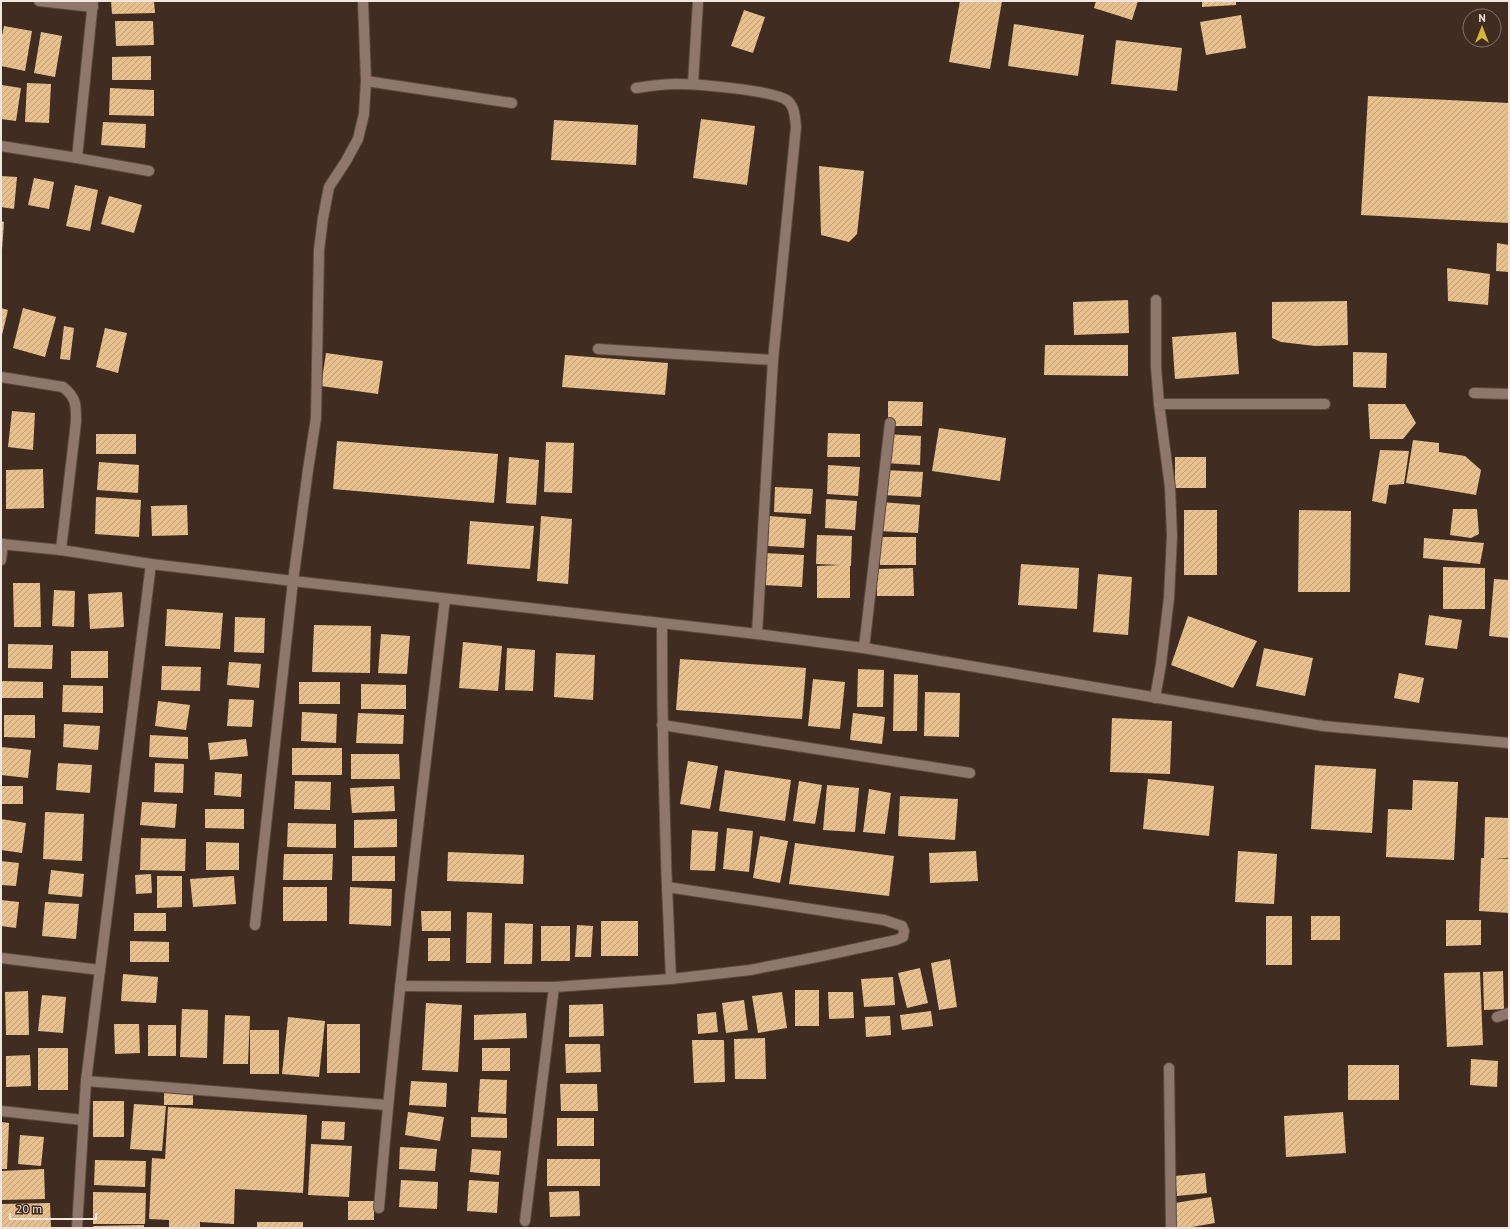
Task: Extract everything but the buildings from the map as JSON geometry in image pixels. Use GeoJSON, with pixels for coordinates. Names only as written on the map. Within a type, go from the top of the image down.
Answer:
{"type":"FeatureCollection","features":[{"type":"Feature","properties":{"kind":"street"},"geometry":{"type":"LineString","coordinates":[[39,1],[93,4],[77,158]]}},
{"type":"Feature","properties":{"kind":"street"},"geometry":{"type":"LineString","coordinates":[[255,925],[293,581],[316,418],[319,250],[329,188],[346,162],[358,139],[364,114],[366,80],[364,1]]}},
{"type":"Feature","properties":{"kind":"street"},"geometry":{"type":"LineString","coordinates":[[693,84],[698,1]]}},
{"type":"Feature","properties":{"kind":"street"},"geometry":{"type":"LineString","coordinates":[[366,80],[512,103]]}},
{"type":"Feature","properties":{"kind":"street"},"geometry":{"type":"LineString","coordinates":[[636,88],[668,84],[693,84],[774,95],[788,101],[794,110],[796,127],[773,360],[757,634]]}},
{"type":"Feature","properties":{"kind":"street"},"geometry":{"type":"LineString","coordinates":[[1,146],[149,171]]}},
{"type":"Feature","properties":{"kind":"street"},"geometry":{"type":"LineString","coordinates":[[1155,698],[1161,664],[1169,598],[1172,536],[1170,487],[1159,404],[1156,367],[1156,300]]}},
{"type":"Feature","properties":{"kind":"street"},"geometry":{"type":"LineString","coordinates":[[598,349],[773,360]]}},
{"type":"Feature","properties":{"kind":"street"},"geometry":{"type":"LineString","coordinates":[[1,377],[63,387],[71,393],[76,405],[76,422],[61,550]]}},
{"type":"Feature","properties":{"kind":"street"},"geometry":{"type":"LineString","coordinates":[[1474,393],[1509,394]]}},
{"type":"Feature","properties":{"kind":"street"},"geometry":{"type":"LineString","coordinates":[[1159,404],[1325,404]]}},
{"type":"Feature","properties":{"kind":"street"},"geometry":{"type":"LineString","coordinates":[[864,648],[890,423]]}},
{"type":"Feature","properties":{"kind":"street"},"geometry":{"type":"LineString","coordinates":[[1,560],[2,544],[61,550],[151,564],[293,581],[757,634],[864,648],[1323,726],[1509,743]]}},
{"type":"Feature","properties":{"kind":"street"},"geometry":{"type":"LineString","coordinates":[[77,1228],[86,1081],[151,564]]}},
{"type":"Feature","properties":{"kind":"street"},"geometry":{"type":"LineString","coordinates":[[379,1208],[400,986],[445,599]]}},
{"type":"Feature","properties":{"kind":"street"},"geometry":{"type":"LineString","coordinates":[[662,624],[662,725],[671,979]]}},
{"type":"Feature","properties":{"kind":"street"},"geometry":{"type":"LineString","coordinates":[[662,725],[970,773]]}},
{"type":"Feature","properties":{"kind":"street"},"geometry":{"type":"LineString","coordinates":[[400,986],[554,987],[671,979],[750,970],[822,956],[896,940],[903,937],[904,931],[902,926],[884,920],[667,887]]}},
{"type":"Feature","properties":{"kind":"street"},"geometry":{"type":"LineString","coordinates":[[1,958],[100,970]]}},
{"type":"Feature","properties":{"kind":"street"},"geometry":{"type":"LineString","coordinates":[[525,1221],[554,987]]}},
{"type":"Feature","properties":{"kind":"street"},"geometry":{"type":"LineString","coordinates":[[1497,1016],[1509,1013]]}},
{"type":"Feature","properties":{"kind":"street"},"geometry":{"type":"LineString","coordinates":[[1169,1068],[1172,1228]]}},
{"type":"Feature","properties":{"kind":"street"},"geometry":{"type":"LineString","coordinates":[[86,1081],[388,1105]]}},
{"type":"Feature","properties":{"kind":"street"},"geometry":{"type":"LineString","coordinates":[[1,1111],[83,1120]]}}]}
